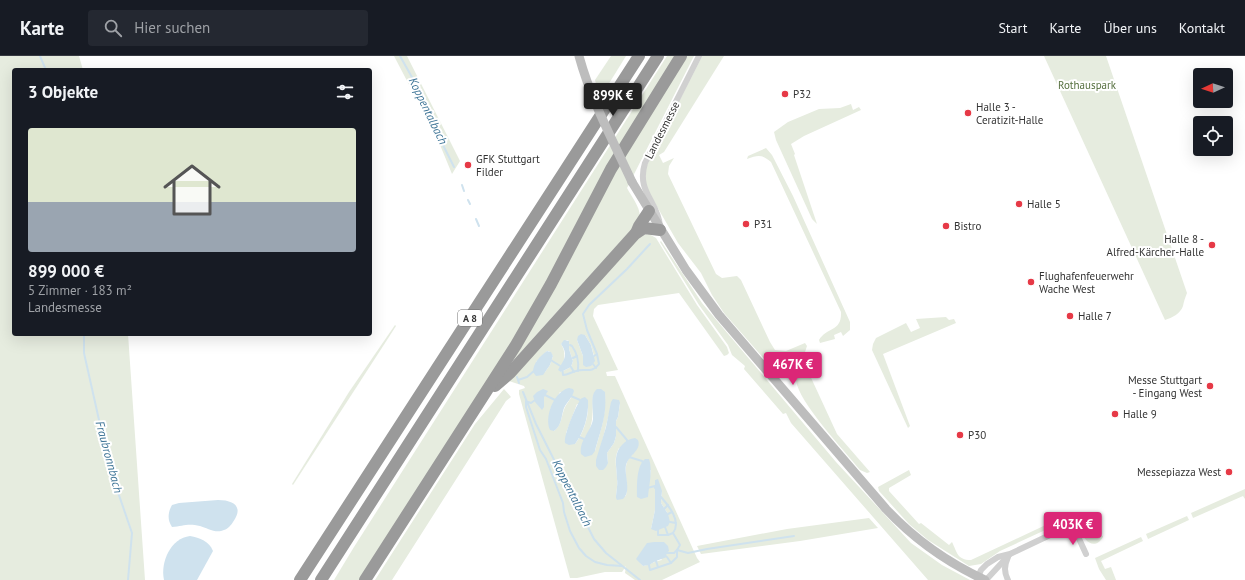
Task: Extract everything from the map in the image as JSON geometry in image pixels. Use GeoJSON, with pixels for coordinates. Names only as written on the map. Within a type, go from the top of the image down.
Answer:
{"type":"FeatureCollection","features":[{"type":"Feature","properties":{"kind":"highway","name":"A 8"},"geometry":{"type":"LineString","coordinates":[[300,580],[640,56]]}},
{"type":"Feature","properties":{"kind":"highway","name":"A 8"},"geometry":{"type":"LineString","coordinates":[[321,580],[658,56]]}},
{"type":"Feature","properties":{"kind":"highway"},"geometry":{"type":"LineString","coordinates":[[365,580],[484,396],[540,304],[621,152],[681,56]]}},
{"type":"Feature","properties":{"kind":"highway"},"geometry":{"type":"LineString","coordinates":[[635,234],[638,226],[649,211]]}},
{"type":"Feature","properties":{"kind":"highway"},"geometry":{"type":"LineString","coordinates":[[484,396],[510,373],[635,234],[644,228],[660,230]]}},
{"type":"Feature","properties":{"kind":"main road"},"geometry":{"type":"LineString","coordinates":[[579,56],[588,85],[632,182],[660,230],[686,270],[719,315],[898,522],[941,557],[983,579]]}},
{"type":"Feature","properties":{"kind":"street","name":"Landesmesse"},"geometry":{"type":"LineString","coordinates":[[660,230],[660,218],[645,189],[643,171],[645,163],[699,56]]}},
{"type":"Feature","properties":{"kind":"street"},"geometry":{"type":"LineString","coordinates":[[983,579],[981,570],[998,556],[1010,554],[1069,526],[1075,530],[1086,554]]}},
{"type":"Feature","properties":{"kind":"street"},"geometry":{"type":"LineString","coordinates":[[983,579],[1010,554]]}},
{"type":"Feature","properties":{"kind":"street"},"geometry":{"type":"LineString","coordinates":[[1008,580],[1004,569],[1010,554]]}},
{"type":"Feature","properties":{"kind":"green space"},"geometry":{"type":"Polygon","coordinates":[[[0,56],[79,56],[82,68],[12,68],[12,336],[128,336],[145,580],[0,580],[0,56]]]}},
{"type":"Feature","properties":{"kind":"green space"},"geometry":{"type":"Polygon","coordinates":[[[394,56],[407,56],[460,161],[452,174],[438,140],[394,56]]]}},
{"type":"Feature","properties":{"kind":"green space"},"geometry":{"type":"Polygon","coordinates":[[[611,56],[626,56],[600,98],[595,80],[611,56]]]}},
{"type":"Feature","properties":{"kind":"green space"},"geometry":{"type":"Polygon","coordinates":[[[667,56],[675,56],[509,349],[360,580],[334,580],[354,547],[667,56]]]}},
{"type":"Feature","properties":{"kind":"green space"},"geometry":{"type":"Polygon","coordinates":[[[686,56],[694,56],[627,188],[640,213],[639,221],[510,364],[609,180],[686,56]]]}},
{"type":"Feature","properties":{"kind":"green space"},"geometry":{"type":"Polygon","coordinates":[[[702,56],[724,56],[664,152],[659,155],[663,163],[674,158],[669,166],[668,174],[716,274],[722,278],[737,276],[741,280],[775,350],[786,351],[805,343],[807,346],[805,352],[774,363],[765,360],[724,313],[712,295],[701,273],[678,243],[648,191],[645,182],[645,169],[702,56]]]}},
{"type":"Feature","properties":{"kind":"green space","name":"Rothauspark"},"geometry":{"type":"Polygon","coordinates":[[[1044,56],[1106,56],[1187,293],[1182,309],[1170,318],[1165,320],[1044,56]]]}},
{"type":"Feature","properties":{"kind":"green space"},"geometry":{"type":"Polygon","coordinates":[[[851,104],[853,110],[859,107],[861,110],[804,136],[791,144],[817,224],[812,219],[776,140],[774,132],[788,122],[819,109],[840,108],[851,104]]]}},
{"type":"Feature","properties":{"kind":"green space"},"geometry":{"type":"Polygon","coordinates":[[[766,148],[772,155],[793,196],[850,322],[850,330],[843,336],[841,332],[834,335],[835,339],[820,343],[819,340],[822,336],[837,326],[841,318],[841,312],[771,162],[760,156],[747,159],[748,156],[766,148]]]}},
{"type":"Feature","properties":{"kind":"green space"},"geometry":{"type":"Polygon","coordinates":[[[649,234],[656,238],[697,305],[727,347],[729,353],[724,356],[679,293],[598,305],[594,309],[593,316],[618,370],[606,372],[607,376],[615,376],[700,562],[662,580],[635,580],[625,573],[626,566],[622,572],[605,572],[570,578],[519,394],[519,390],[525,388],[524,386],[509,381],[632,243],[642,235],[649,234]],[[585,335],[577,340],[583,356],[583,365],[594,356],[591,345],[585,335]],[[567,340],[561,344],[564,356],[563,364],[560,366],[561,372],[571,367],[573,361],[569,349],[569,341],[567,340]],[[547,351],[536,362],[545,372],[550,365],[553,356],[549,351],[547,351]],[[560,392],[550,410],[554,431],[557,429],[565,407],[572,396],[560,392]],[[605,392],[593,395],[590,429],[584,439],[595,451],[604,416],[605,392]],[[620,403],[609,414],[599,454],[608,463],[607,453],[614,443],[616,436],[616,421],[620,403]],[[577,404],[566,433],[575,444],[583,431],[588,412],[588,407],[577,404]],[[619,448],[616,460],[616,498],[626,496],[626,468],[629,458],[633,454],[619,448]],[[651,470],[639,473],[637,497],[649,482],[651,470]],[[655,491],[655,510],[651,529],[668,514],[661,503],[662,491],[655,491]],[[647,544],[637,559],[643,566],[662,560],[647,544]]]}},
{"type":"Feature","properties":{"kind":"green space"},"geometry":{"type":"Polygon","coordinates":[[[661,241],[702,303],[836,462],[911,543],[942,565],[970,580],[928,580],[791,423],[786,413],[783,414],[744,369],[745,366],[732,355],[728,345],[699,305],[660,242],[661,241]]]}},
{"type":"Feature","properties":{"kind":"green space"},"geometry":{"type":"Polygon","coordinates":[[[946,317],[949,320],[954,319],[956,323],[883,354],[910,426],[908,428],[872,350],[873,344],[876,338],[906,323],[911,332],[920,328],[916,319],[946,317]]]}},
{"type":"Feature","properties":{"kind":"green space"},"geometry":{"type":"Polygon","coordinates":[[[395,325],[396,326],[293,485],[292,484],[349,392],[395,325]]]}},
{"type":"Feature","properties":{"kind":"green space"},"geometry":{"type":"Polygon","coordinates":[[[807,369],[837,434],[870,472],[867,473],[860,470],[823,426],[805,401],[796,380],[801,373],[807,369]]]}},
{"type":"Feature","properties":{"kind":"green space"},"geometry":{"type":"Polygon","coordinates":[[[504,389],[511,397],[506,401],[392,580],[375,580],[475,424],[504,389]]]}},
{"type":"Feature","properties":{"kind":"green space"},"geometry":{"type":"Polygon","coordinates":[[[909,470],[911,475],[889,488],[889,491],[919,524],[921,523],[949,545],[952,542],[958,555],[963,559],[971,560],[1052,522],[1054,526],[1000,551],[981,564],[969,566],[928,540],[909,524],[879,491],[878,487],[909,470]]]}},
{"type":"Feature","properties":{"kind":"green space"},"geometry":{"type":"Polygon","coordinates":[[[1245,489],[1245,499],[1243,496],[1193,518],[1191,513],[1245,489]]]}},
{"type":"Feature","properties":{"kind":"green space"},"geometry":{"type":"Polygon","coordinates":[[[1187,516],[1189,520],[1148,539],[1146,534],[1187,516]]]}},
{"type":"Feature","properties":{"kind":"green space"},"geometry":{"type":"Polygon","coordinates":[[[869,518],[878,528],[800,541],[701,554],[697,546],[787,529],[869,518]]]}},
{"type":"Feature","properties":{"kind":"green space"},"geometry":{"type":"Polygon","coordinates":[[[1082,529],[1103,537],[1096,543],[1090,543],[1084,537],[1082,529]]]}},
{"type":"Feature","properties":{"kind":"green space"},"geometry":{"type":"Polygon","coordinates":[[[1141,537],[1143,541],[1101,561],[1105,569],[1111,567],[1116,580],[1106,580],[1099,569],[1095,558],[1141,537]]]}},
{"type":"Feature","properties":{"kind":"water"},"geometry":{"type":"Polygon","coordinates":[[[581,334],[585,335],[591,345],[595,361],[591,366],[586,367],[583,365],[583,356],[577,340],[578,336],[581,334]]]}},
{"type":"Feature","properties":{"kind":"water"},"geometry":{"type":"Polygon","coordinates":[[[564,340],[569,341],[569,349],[573,361],[571,367],[561,372],[558,370],[565,356],[561,344],[564,340]]]}},
{"type":"Feature","properties":{"kind":"water"},"geometry":{"type":"Polygon","coordinates":[[[547,351],[551,352],[553,356],[550,365],[543,375],[536,376],[533,372],[534,366],[539,357],[547,351]]]}},
{"type":"Feature","properties":{"kind":"water"},"geometry":{"type":"Polygon","coordinates":[[[569,388],[573,389],[574,391],[564,408],[560,423],[557,429],[554,431],[550,430],[548,418],[552,405],[559,394],[569,388]]]}},
{"type":"Feature","properties":{"kind":"water"},"geometry":{"type":"Polygon","coordinates":[[[543,389],[548,391],[544,397],[544,407],[542,410],[535,402],[533,396],[543,389]]]}},
{"type":"Feature","properties":{"kind":"water"},"geometry":{"type":"Polygon","coordinates":[[[597,389],[601,389],[605,392],[604,416],[595,451],[592,455],[585,457],[581,454],[581,449],[583,440],[592,424],[592,399],[597,389]]]}},
{"type":"Feature","properties":{"kind":"water"},"geometry":{"type":"Polygon","coordinates":[[[585,397],[588,400],[588,412],[585,423],[575,444],[569,445],[565,443],[568,427],[577,406],[582,398],[585,397]]]}},
{"type":"Feature","properties":{"kind":"water"},"geometry":{"type":"Polygon","coordinates":[[[613,399],[619,400],[620,403],[616,421],[616,436],[614,443],[607,453],[608,463],[606,467],[603,470],[599,470],[596,466],[596,460],[613,399]]]}},
{"type":"Feature","properties":{"kind":"water"},"geometry":{"type":"Polygon","coordinates":[[[635,438],[638,440],[639,444],[637,450],[626,465],[626,496],[623,499],[617,500],[616,465],[618,451],[624,443],[635,438]]]}},
{"type":"Feature","properties":{"kind":"water"},"geometry":{"type":"Polygon","coordinates":[[[645,459],[649,459],[651,468],[650,478],[648,497],[641,499],[637,497],[638,476],[640,466],[645,459]]]}},
{"type":"Feature","properties":{"kind":"water"},"geometry":{"type":"Polygon","coordinates":[[[658,479],[662,491],[661,503],[668,514],[670,522],[668,526],[656,531],[651,529],[655,510],[655,480],[658,479]]]}},
{"type":"Feature","properties":{"kind":"water"},"geometry":{"type":"Polygon","coordinates":[[[218,500],[229,501],[236,505],[238,512],[228,528],[218,531],[196,525],[172,527],[169,522],[172,505],[179,503],[218,500]]]}},
{"type":"Feature","properties":{"kind":"water"},"geometry":{"type":"Polygon","coordinates":[[[190,536],[204,540],[213,551],[197,580],[164,580],[163,573],[165,559],[168,552],[177,541],[190,536]]]}},
{"type":"Feature","properties":{"kind":"water"},"geometry":{"type":"Polygon","coordinates":[[[664,542],[668,546],[669,551],[666,553],[667,557],[643,566],[636,559],[647,543],[664,542]]]}},
{"type":"Feature","properties":{"kind":"waterway","name":"Fraubronnbach"},"geometry":{"type":"LineString","coordinates":[[40,56],[45,68]]}},
{"type":"Feature","properties":{"kind":"waterway","name":"Koppentalbach"},"geometry":{"type":"LineString","coordinates":[[400,56],[413,79],[417,93],[425,101],[442,137],[443,145],[454,167]]}},
{"type":"Feature","properties":{"kind":"waterway","name":"Koppentalbach"},"geometry":{"type":"LineString","coordinates":[[462,185],[464,191]]}},
{"type":"Feature","properties":{"kind":"waterway","name":"Koppentalbach"},"geometry":{"type":"LineString","coordinates":[[468,200],[470,204]]}},
{"type":"Feature","properties":{"kind":"waterway","name":"Koppentalbach"},"geometry":{"type":"LineString","coordinates":[[476,219],[479,226]]}},
{"type":"Feature","properties":{"kind":"waterway"},"geometry":{"type":"LineString","coordinates":[[549,359],[562,367],[563,375],[579,370],[591,370],[599,364],[583,314],[589,305],[627,269],[650,244]]}},
{"type":"Feature","properties":{"kind":"waterway","name":"Fraubronnbach"},"geometry":{"type":"LineString","coordinates":[[84,336],[84,353],[110,469],[132,533],[128,580]]}},
{"type":"Feature","properties":{"kind":"waterway"},"geometry":{"type":"LineString","coordinates":[[570,345],[574,349],[578,361],[578,371]]}},
{"type":"Feature","properties":{"kind":"waterway"},"geometry":{"type":"LineString","coordinates":[[573,358],[577,356]]}},
{"type":"Feature","properties":{"kind":"waterway"},"geometry":{"type":"LineString","coordinates":[[593,364],[596,368]]}},
{"type":"Feature","properties":{"kind":"waterway"},"geometry":{"type":"LineString","coordinates":[[571,367],[574,372]]}},
{"type":"Feature","properties":{"kind":"waterway"},"geometry":{"type":"LineString","coordinates":[[518,380],[527,377],[535,370]]}},
{"type":"Feature","properties":{"kind":"waterway","name":"Koppentalbach"},"geometry":{"type":"LineString","coordinates":[[517,377],[519,383]]}},
{"type":"Feature","properties":{"kind":"waterway","name":"Koppentalbach"},"geometry":{"type":"LineString","coordinates":[[523,392],[536,424],[594,539],[606,553],[640,580]]}},
{"type":"Feature","properties":{"kind":"waterway"},"geometry":{"type":"LineString","coordinates":[[542,396],[545,395],[557,401]]}},
{"type":"Feature","properties":{"kind":"waterway"},"geometry":{"type":"LineString","coordinates":[[571,396],[580,400],[581,402]]}},
{"type":"Feature","properties":{"kind":"waterway"},"geometry":{"type":"LineString","coordinates":[[528,402],[531,403],[535,400]]}},
{"type":"Feature","properties":{"kind":"waterway"},"geometry":{"type":"LineString","coordinates":[[526,401],[526,407],[540,450],[546,459],[563,503],[564,512],[570,531],[579,548],[586,556],[595,562],[607,565],[622,566]]}},
{"type":"Feature","properties":{"kind":"waterway"},"geometry":{"type":"LineString","coordinates":[[616,427],[627,440],[627,443]]}},
{"type":"Feature","properties":{"kind":"waterway"},"geometry":{"type":"LineString","coordinates":[[577,436],[586,440]]}},
{"type":"Feature","properties":{"kind":"waterway"},"geometry":{"type":"LineString","coordinates":[[629,455],[629,457],[642,461],[643,463]]}},
{"type":"Feature","properties":{"kind":"waterway"},"geometry":{"type":"LineString","coordinates":[[647,488],[655,486],[655,488]]}},
{"type":"Feature","properties":{"kind":"waterway"},"geometry":{"type":"LineString","coordinates":[[649,565],[650,570],[671,563],[677,557],[677,550],[680,545],[673,533],[676,523],[675,518],[661,497]]}},
{"type":"Feature","properties":{"kind":"waterway"},"geometry":{"type":"LineString","coordinates":[[664,509],[668,505]]}},
{"type":"Feature","properties":{"kind":"waterway"},"geometry":{"type":"LineString","coordinates":[[668,514],[672,512]]}},
{"type":"Feature","properties":{"kind":"waterway"},"geometry":{"type":"LineString","coordinates":[[670,522],[676,523]]}},
{"type":"Feature","properties":{"kind":"waterway"},"geometry":{"type":"LineString","coordinates":[[665,527],[668,535],[673,533]]}},
{"type":"Feature","properties":{"kind":"waterway"},"geometry":{"type":"LineString","coordinates":[[658,530],[658,535],[668,535]]}},
{"type":"Feature","properties":{"kind":"waterway"},"geometry":{"type":"LineString","coordinates":[[666,553],[674,553],[677,550],[688,553],[794,536]]}},
{"type":"Feature","properties":{"kind":"waterway"},"geometry":{"type":"LineString","coordinates":[[667,557],[671,563]]}},
{"type":"Feature","properties":{"kind":"waterway"},"geometry":{"type":"LineString","coordinates":[[656,561],[658,567]]}},
{"type":"Feature","properties":{"kind":"place","name":"P32"},"geometry":{"type":"Point","coordinates":[785,94]}},
{"type":"Feature","properties":{"kind":"place","name":"Halle 3 - Ceratizit-Halle"},"geometry":{"type":"Point","coordinates":[968,113]}},
{"type":"Feature","properties":{"kind":"place","name":"GFK Stuttgart Filder"},"geometry":{"type":"Point","coordinates":[468,165]}},
{"type":"Feature","properties":{"kind":"place","name":"Halle 5"},"geometry":{"type":"Point","coordinates":[1019,204]}},
{"type":"Feature","properties":{"kind":"place","name":"P31"},"geometry":{"type":"Point","coordinates":[746,224]}},
{"type":"Feature","properties":{"kind":"place","name":"Bistro"},"geometry":{"type":"Point","coordinates":[946,226]}},
{"type":"Feature","properties":{"kind":"place","name":"Halle 8 - Alfred-Kärcher-Halle"},"geometry":{"type":"Point","coordinates":[1212,245]}},
{"type":"Feature","properties":{"kind":"place","name":"Flughafenfeuerwehr Wache West"},"geometry":{"type":"Point","coordinates":[1031,282]}},
{"type":"Feature","properties":{"kind":"place","name":"Halle 7"},"geometry":{"type":"Point","coordinates":[1070,316]}},
{"type":"Feature","properties":{"kind":"place","name":"Messe Stuttgart - Eingang West"},"geometry":{"type":"Point","coordinates":[1210,386]}},
{"type":"Feature","properties":{"kind":"place","name":"Halle 9"},"geometry":{"type":"Point","coordinates":[1115,414]}},
{"type":"Feature","properties":{"kind":"place","name":"P30"},"geometry":{"type":"Point","coordinates":[960,435]}},
{"type":"Feature","properties":{"kind":"place","name":"Messepiazza West"},"geometry":{"type":"Point","coordinates":[1229,472]}}]}
